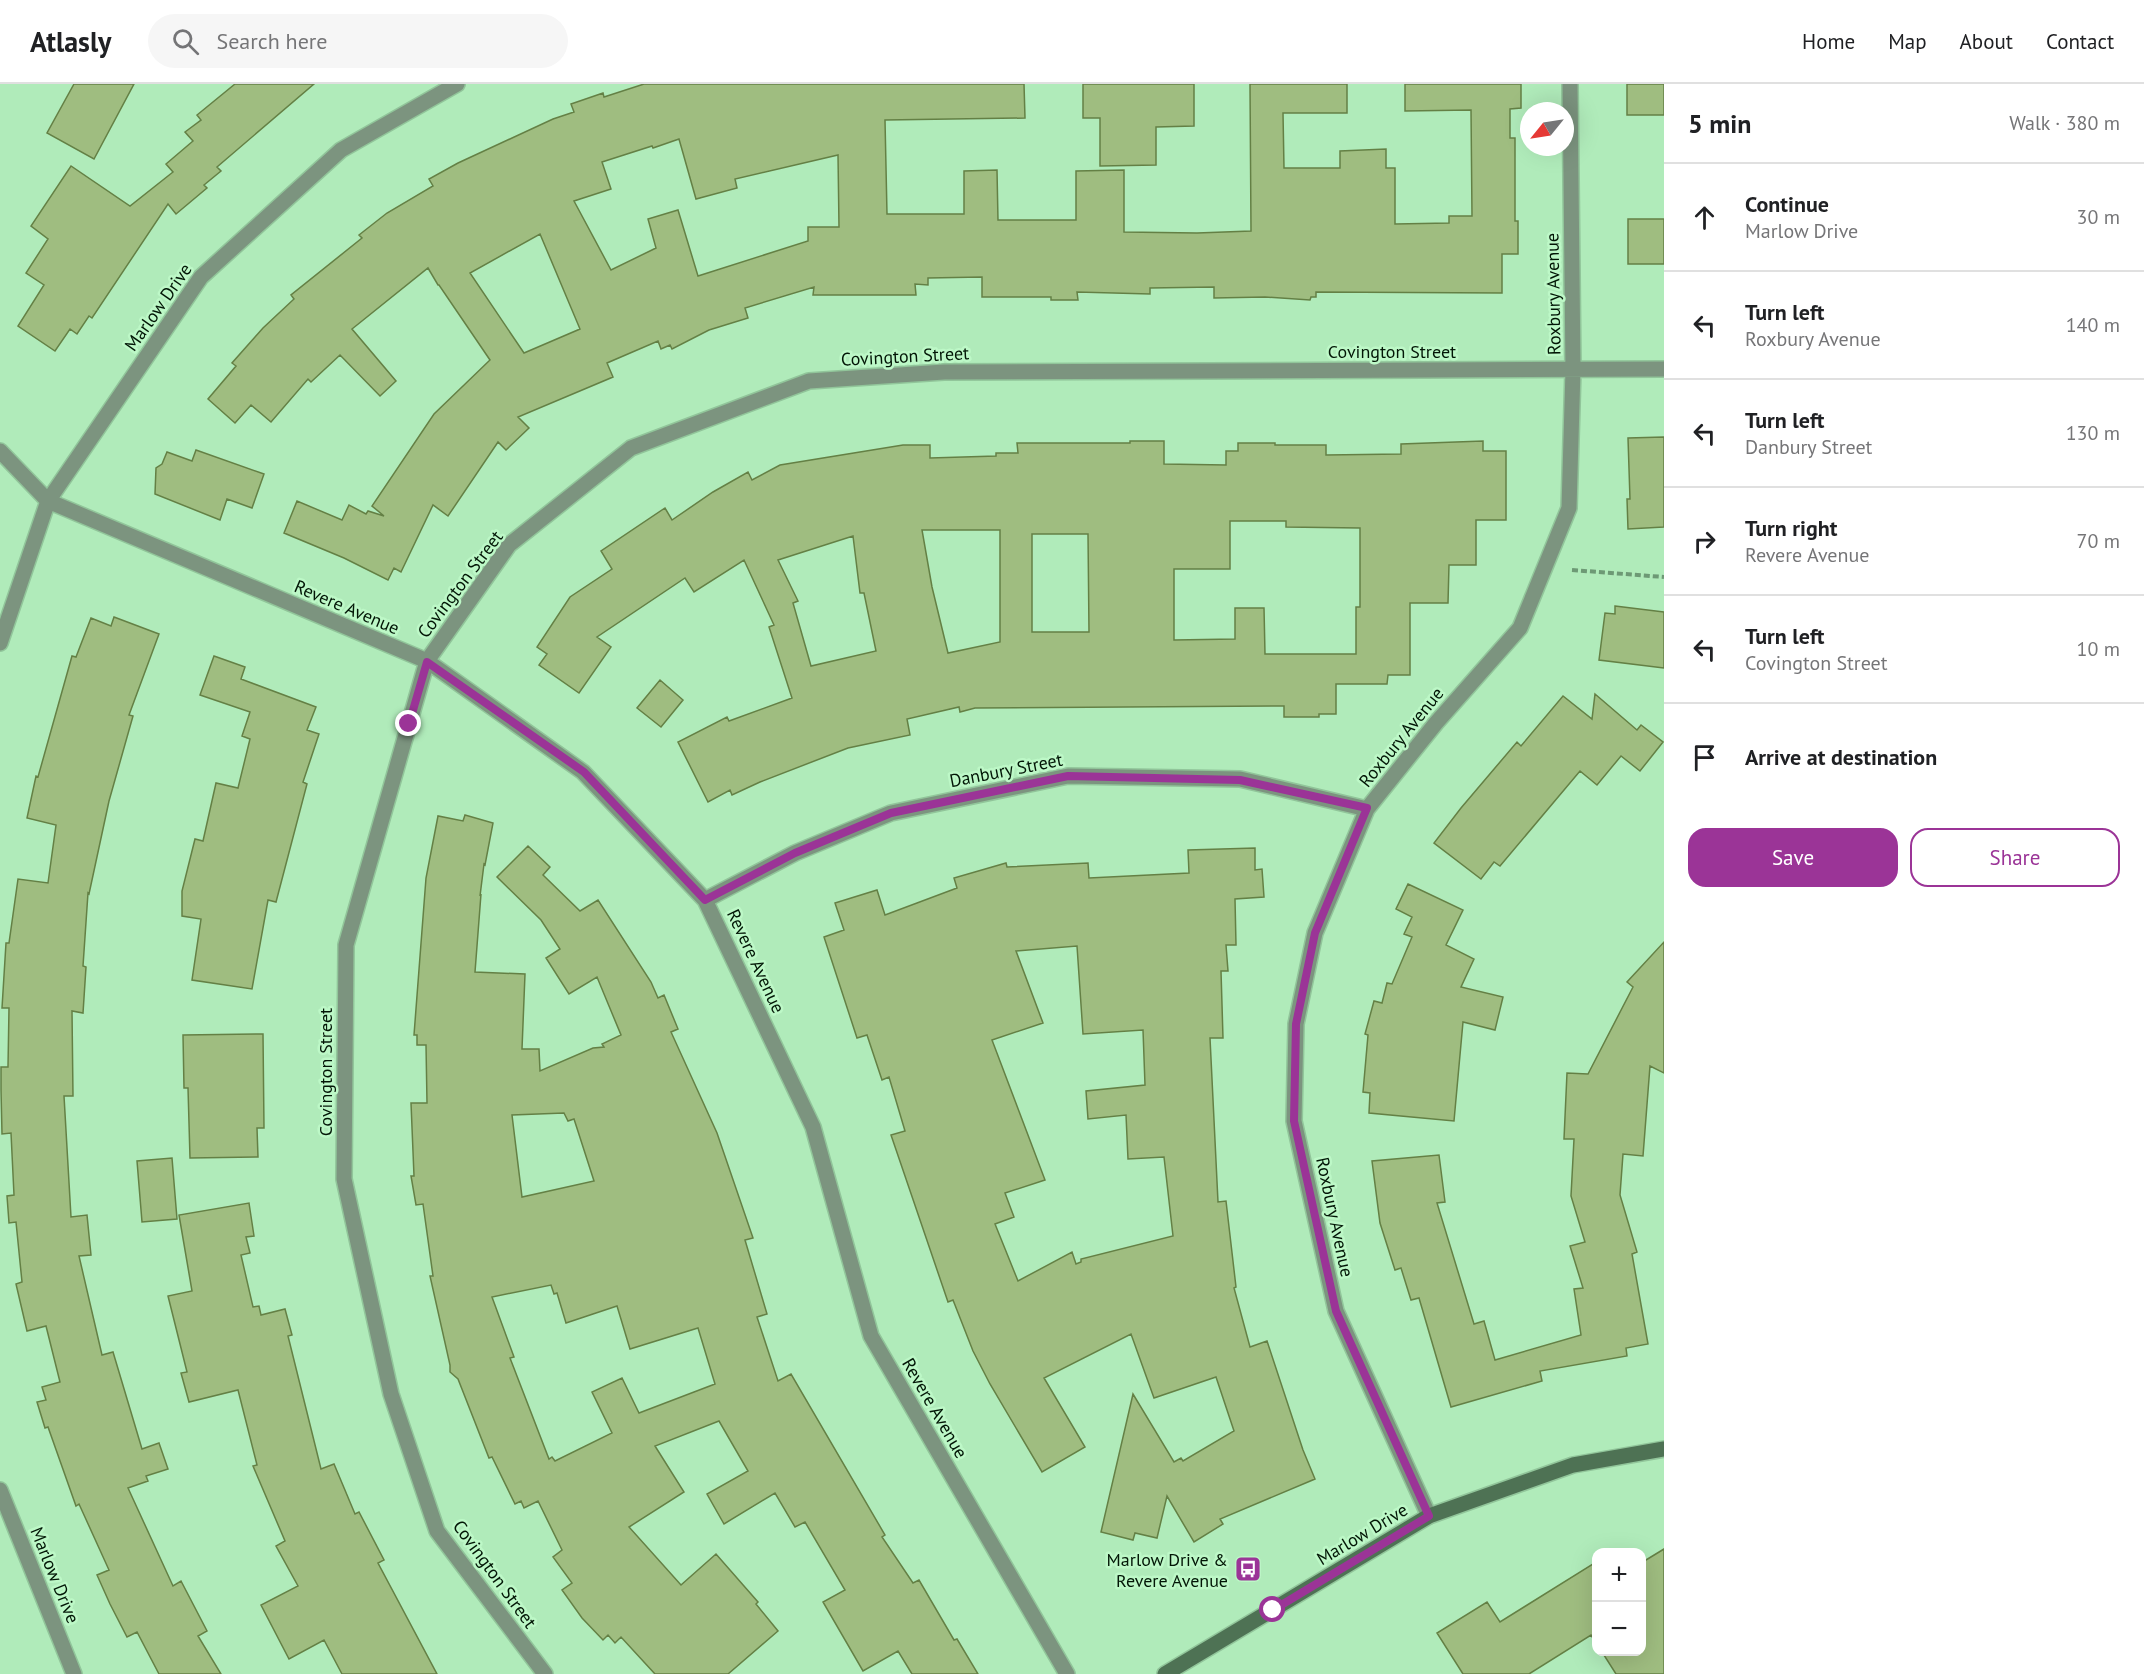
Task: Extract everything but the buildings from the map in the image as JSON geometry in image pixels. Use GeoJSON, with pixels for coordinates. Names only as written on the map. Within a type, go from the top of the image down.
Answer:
{"type":"FeatureCollection","features":[{"type":"Feature","properties":{"kind":"street","name":"Marlow Drive"},"geometry":{"type":"LineString","coordinates":[[0,643],[48,501],[201,277],[341,150],[457,84]]}},
{"type":"Feature","properties":{"kind":"street","name":"Roxbury Avenue"},"geometry":{"type":"LineString","coordinates":[[1429,1516],[1336,1311],[1294,1121],[1296,1024],[1315,933],[1367,808],[1436,723],[1520,628],[1569,508],[1573,370],[1570,84]]}},
{"type":"Feature","properties":{"kind":"street","name":"Covington Street"},"geometry":{"type":"LineString","coordinates":[[545,1674],[437,1531],[391,1394],[344,1179],[346,945],[427,662],[510,545],[631,448],[809,381],[944,372],[1664,369]]}},
{"type":"Feature","properties":{"kind":"street","name":"Revere Avenue"},"geometry":{"type":"LineString","coordinates":[[0,450],[48,501],[427,662],[584,772],[705,900],[813,1127],[871,1336],[1067,1674]]}},
{"type":"Feature","properties":{"kind":"street","name":"Danbury Street"},"geometry":{"type":"LineString","coordinates":[[705,900],[795,853],[891,813],[1068,776],[1240,780],[1367,808]]}},
{"type":"Feature","properties":{"kind":"street","name":"Marlow Drive"},"geometry":{"type":"LineString","coordinates":[[1166,1674],[1429,1516],[1573,1465],[1664,1449]]}},
{"type":"Feature","properties":{"kind":"street","name":"Marlow Drive"},"geometry":{"type":"LineString","coordinates":[[0,1490],[74,1674]]}},
{"type":"Feature","properties":{"kind":"path"},"geometry":{"type":"LineString","coordinates":[[1545,568],[1664,577]]}},
{"type":"Feature","properties":{"kind":"place","name":"Marlow Drive & Revere Avenue"},"geometry":{"type":"Point","coordinates":[1248,1569]}},
{"type":"Feature","properties":{"kind":"route"},"geometry":{"type":"LineString","coordinates":[[409,724],[427,662],[584,772],[705,900],[795,853],[891,813],[1068,776],[1240,780],[1367,808],[1315,933],[1296,1024],[1294,1121],[1336,1311],[1429,1516],[1273,1610]]}}]}
